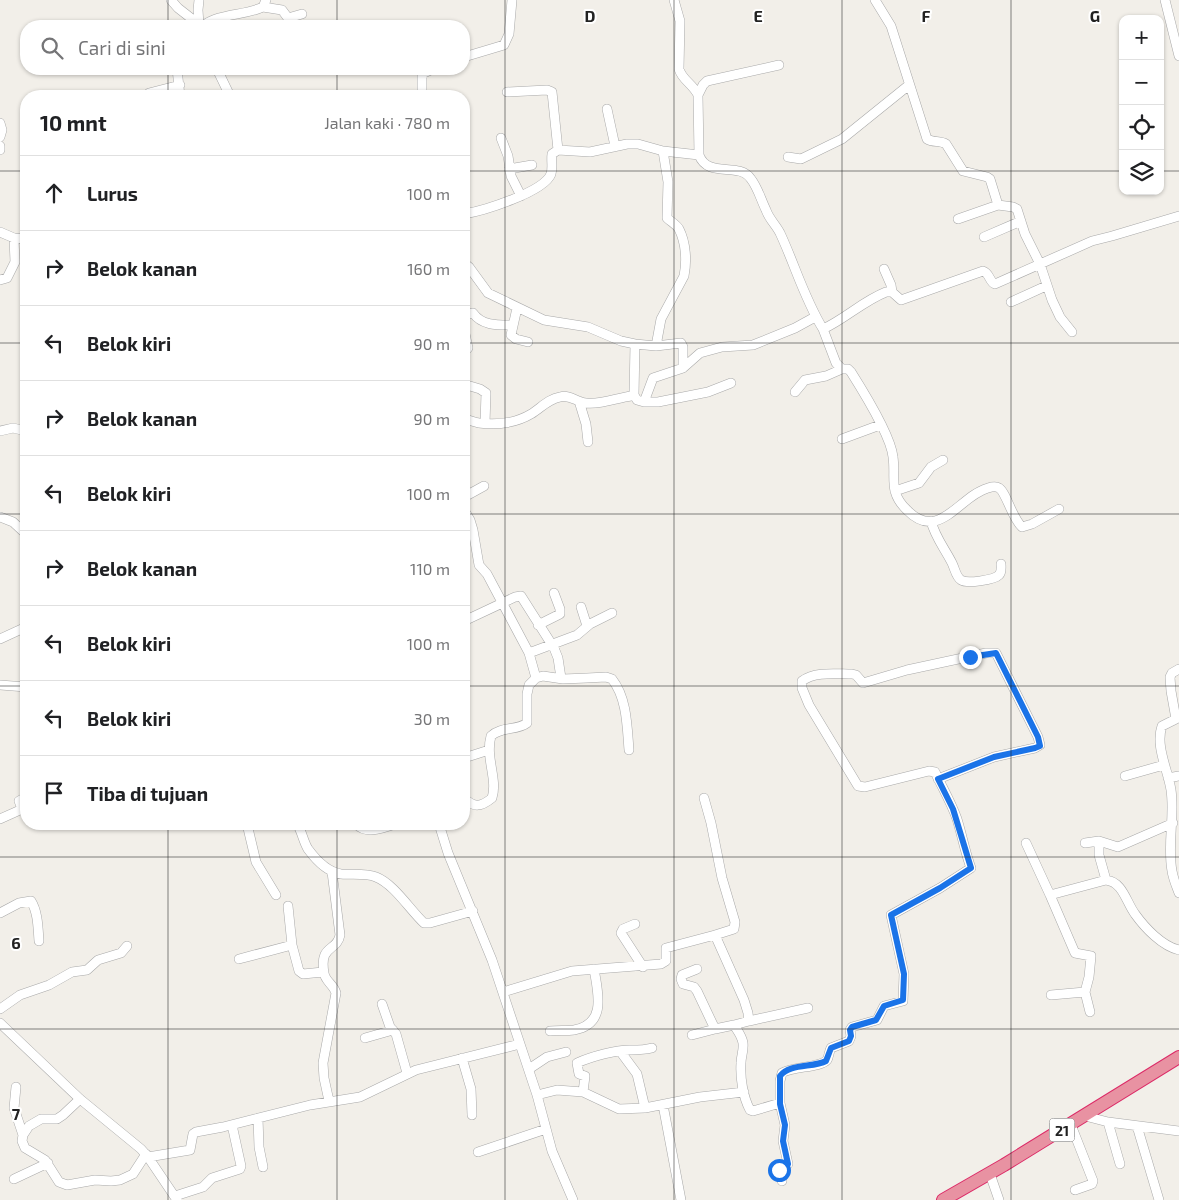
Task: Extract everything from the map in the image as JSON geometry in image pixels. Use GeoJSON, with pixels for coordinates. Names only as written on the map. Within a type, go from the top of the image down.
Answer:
{"type":"FeatureCollection","features":[{"type":"Feature","properties":{"kind":"highway","name":"21"},"geometry":{"type":"LineString","coordinates":[[943,1200],[1071,1125],[1179,1057]]}},
{"type":"Feature","properties":{"kind":"street"},"geometry":{"type":"LineString","coordinates":[[171,0],[193,20]]}},
{"type":"Feature","properties":{"kind":"street"},"geometry":{"type":"LineString","coordinates":[[200,0],[198,10],[200,20]]}},
{"type":"Feature","properties":{"kind":"street"},"geometry":{"type":"LineString","coordinates":[[470,55],[504,45],[509,34],[512,0]]}},
{"type":"Feature","properties":{"kind":"street"},"geometry":{"type":"LineString","coordinates":[[674,0],[680,21],[680,74],[684,80],[693,86],[698,95]]}},
{"type":"Feature","properties":{"kind":"street"},"geometry":{"type":"LineString","coordinates":[[875,0],[891,26],[927,139],[946,144],[963,170],[987,177],[993,187],[998,205]]}},
{"type":"Feature","properties":{"kind":"street"},"geometry":{"type":"LineString","coordinates":[[1165,0],[1179,56]]}},
{"type":"Feature","properties":{"kind":"street"},"geometry":{"type":"LineString","coordinates":[[216,20],[250,12],[264,3],[282,10],[288,18],[302,14]]}},
{"type":"Feature","properties":{"kind":"street"},"geometry":{"type":"LineString","coordinates":[[779,65],[707,82],[700,88],[698,95],[699,155],[704,165],[745,172],[750,177],[766,212],[779,231],[815,317],[823,328],[836,363],[842,369]]}},
{"type":"Feature","properties":{"kind":"street"},"geometry":{"type":"LineString","coordinates":[[178,75],[180,90]]}},
{"type":"Feature","properties":{"kind":"street"},"geometry":{"type":"LineString","coordinates":[[220,75],[227,90]]}},
{"type":"Feature","properties":{"kind":"street"},"geometry":{"type":"LineString","coordinates":[[422,75],[422,90]]}},
{"type":"Feature","properties":{"kind":"street"},"geometry":{"type":"LineString","coordinates":[[161,90],[180,85]]}},
{"type":"Feature","properties":{"kind":"street"},"geometry":{"type":"LineString","coordinates":[[788,157],[801,159],[842,139],[909,85]]}},
{"type":"Feature","properties":{"kind":"street"},"geometry":{"type":"LineString","coordinates":[[507,92],[547,90],[552,92],[558,150]]}},
{"type":"Feature","properties":{"kind":"street"},"geometry":{"type":"LineString","coordinates":[[607,109],[615,146]]}},
{"type":"Feature","properties":{"kind":"street"},"geometry":{"type":"LineString","coordinates":[[0,123],[2,130],[0,136]]}},
{"type":"Feature","properties":{"kind":"street"},"geometry":{"type":"LineString","coordinates":[[501,138],[505,147],[509,169],[521,196]]}},
{"type":"Feature","properties":{"kind":"street"},"geometry":{"type":"LineString","coordinates":[[470,212],[521,196],[533,190],[550,176],[552,172],[552,154],[558,150],[590,152],[627,144],[638,144],[663,151],[699,155]]}},
{"type":"Feature","properties":{"kind":"street"},"geometry":{"type":"LineString","coordinates":[[656,346],[662,319],[684,276],[686,268],[682,237],[678,228],[668,218],[668,182],[663,151]]}},
{"type":"Feature","properties":{"kind":"street"},"geometry":{"type":"LineString","coordinates":[[509,169],[532,165]]}},
{"type":"Feature","properties":{"kind":"street"},"geometry":{"type":"LineString","coordinates":[[958,219],[998,205],[1015,208],[1040,264],[1046,286],[1060,317],[1072,332]]}},
{"type":"Feature","properties":{"kind":"street"},"geometry":{"type":"LineString","coordinates":[[884,269],[892,292],[901,300],[983,272],[989,275],[995,284],[1092,241],[1179,216]]}},
{"type":"Feature","properties":{"kind":"street"},"geometry":{"type":"LineString","coordinates":[[984,236],[1021,222]]}},
{"type":"Feature","properties":{"kind":"street"},"geometry":{"type":"LineString","coordinates":[[0,232],[20,239]]}},
{"type":"Feature","properties":{"kind":"street"},"geometry":{"type":"LineString","coordinates":[[0,280],[7,278],[13,269],[15,262],[14,238]]}},
{"type":"Feature","properties":{"kind":"street"},"geometry":{"type":"LineString","coordinates":[[470,268],[488,292],[544,320],[588,327],[621,341],[635,344],[656,346],[681,343],[683,344],[683,368]]}},
{"type":"Feature","properties":{"kind":"street"},"geometry":{"type":"LineString","coordinates":[[1011,302],[1046,286]]}},
{"type":"Feature","properties":{"kind":"street"},"geometry":{"type":"LineString","coordinates":[[823,328],[840,320],[881,293],[892,292]]}},
{"type":"Feature","properties":{"kind":"street"},"geometry":{"type":"LineString","coordinates":[[517,308],[512,337],[528,342]]}},
{"type":"Feature","properties":{"kind":"street"},"geometry":{"type":"LineString","coordinates":[[470,314],[473,313],[479,320],[492,325],[513,326]]}},
{"type":"Feature","properties":{"kind":"street"},"geometry":{"type":"LineString","coordinates":[[644,402],[654,378],[683,368],[700,353],[722,347],[753,345],[795,328],[815,317]]}},
{"type":"Feature","properties":{"kind":"street"},"geometry":{"type":"LineString","coordinates":[[635,344],[634,396],[637,400],[658,402],[715,391],[731,383]]}},
{"type":"Feature","properties":{"kind":"street"},"geometry":{"type":"LineString","coordinates":[[795,392],[805,380],[826,376],[842,369],[848,369],[851,372],[892,451],[895,492],[903,506],[921,520],[931,521],[949,516],[968,498],[984,489],[992,487],[997,487],[1001,490],[1014,516],[1022,527],[1032,524],[1059,509]]}},
{"type":"Feature","properties":{"kind":"street"},"geometry":{"type":"LineString","coordinates":[[470,386],[484,390],[486,393],[485,423]]}},
{"type":"Feature","properties":{"kind":"street"},"geometry":{"type":"LineString","coordinates":[[470,420],[485,423],[522,420],[534,413],[542,405],[554,398],[563,396],[570,396],[580,401],[594,403],[634,396]]}},
{"type":"Feature","properties":{"kind":"street"},"geometry":{"type":"LineString","coordinates":[[580,401],[588,442]]}},
{"type":"Feature","properties":{"kind":"street"},"geometry":{"type":"LineString","coordinates":[[842,439],[880,425]]}},
{"type":"Feature","properties":{"kind":"street"},"geometry":{"type":"LineString","coordinates":[[0,431],[13,428],[20,430]]}},
{"type":"Feature","properties":{"kind":"street"},"geometry":{"type":"LineString","coordinates":[[895,492],[919,483],[931,467],[942,460]]}},
{"type":"Feature","properties":{"kind":"street"},"geometry":{"type":"LineString","coordinates":[[470,494],[484,486]]}},
{"type":"Feature","properties":{"kind":"street"},"geometry":{"type":"LineString","coordinates":[[0,517],[13,522],[20,528]]}},
{"type":"Feature","properties":{"kind":"street"},"geometry":{"type":"LineString","coordinates":[[931,521],[934,533],[961,580],[969,582],[996,576],[1001,571],[1001,564]]}},
{"type":"Feature","properties":{"kind":"street"},"geometry":{"type":"LineString","coordinates":[[470,523],[473,530],[479,565],[485,569],[529,653],[536,678]]}},
{"type":"Feature","properties":{"kind":"street"},"geometry":{"type":"LineString","coordinates":[[538,625],[560,614],[554,594]]}},
{"type":"Feature","properties":{"kind":"street"},"geometry":{"type":"LineString","coordinates":[[470,618],[521,596],[552,644],[558,658],[561,678]]}},
{"type":"Feature","properties":{"kind":"street"},"geometry":{"type":"LineString","coordinates":[[582,607],[587,626]]}},
{"type":"Feature","properties":{"kind":"street"},"geometry":{"type":"LineString","coordinates":[[529,653],[577,635],[583,632],[587,626],[612,613]]}},
{"type":"Feature","properties":{"kind":"street"},"geometry":{"type":"LineString","coordinates":[[0,639],[20,630]]}},
{"type":"Feature","properties":{"kind":"street"},"geometry":{"type":"LineString","coordinates":[[782,1181],[779,1170],[788,1164],[783,1141],[785,1125],[780,1104],[782,1073],[790,1069],[820,1064],[826,1061],[831,1048],[849,1041],[852,1027],[876,1020],[884,1006],[903,1000],[904,974],[891,915],[971,869],[955,815],[938,779],[935,772],[930,771],[864,787],[858,786],[809,705],[802,688],[804,678],[821,674],[852,674],[856,675],[863,684],[907,670],[992,652],[996,653],[1038,737],[1040,746],[994,757],[938,779]]}},
{"type":"Feature","properties":{"kind":"street"},"geometry":{"type":"LineString","coordinates":[[1179,669],[1172,673],[1170,682],[1176,719],[1162,726],[1160,737],[1164,765],[1171,790],[1173,823],[1170,857],[1179,893]]}},
{"type":"Feature","properties":{"kind":"street"},"geometry":{"type":"LineString","coordinates":[[470,803],[477,806],[492,798],[494,784],[489,750],[490,740],[493,733],[503,729],[523,726],[527,723],[527,694],[529,685],[536,678],[543,676],[561,678],[606,677],[612,679],[618,689],[626,712],[629,750]]}},
{"type":"Feature","properties":{"kind":"street"},"geometry":{"type":"LineString","coordinates":[[0,685],[20,687]]}},
{"type":"Feature","properties":{"kind":"street"},"geometry":{"type":"LineString","coordinates":[[470,756],[489,750]]}},
{"type":"Feature","properties":{"kind":"street"},"geometry":{"type":"LineString","coordinates":[[1125,776],[1164,765]]}},
{"type":"Feature","properties":{"kind":"street"},"geometry":{"type":"LineString","coordinates":[[1168,778],[1179,776]]}},
{"type":"Feature","properties":{"kind":"street"},"geometry":{"type":"LineString","coordinates":[[503,992],[561,974],[594,969],[643,967],[665,962],[665,950],[668,947],[734,929],[735,922],[720,871],[704,798]]}},
{"type":"Feature","properties":{"kind":"street"},"geometry":{"type":"LineString","coordinates":[[0,819],[20,810]]}},
{"type":"Feature","properties":{"kind":"street"},"geometry":{"type":"LineString","coordinates":[[1085,843],[1099,841],[1118,846],[1173,823]]}},
{"type":"Feature","properties":{"kind":"street"},"geometry":{"type":"LineString","coordinates":[[248,830],[256,862],[276,895]]}},
{"type":"Feature","properties":{"kind":"street"},"geometry":{"type":"LineString","coordinates":[[302,830],[308,848],[332,872],[340,935],[338,942],[324,954],[323,972],[336,993],[323,1063],[328,1102]]}},
{"type":"Feature","properties":{"kind":"street"},"geometry":{"type":"LineString","coordinates":[[440,830],[492,960],[529,1069],[556,1161],[574,1200]]}},
{"type":"Feature","properties":{"kind":"street"},"geometry":{"type":"LineString","coordinates":[[1099,841],[1106,880]]}},
{"type":"Feature","properties":{"kind":"street"},"geometry":{"type":"LineString","coordinates":[[1026,843],[1075,952],[1091,956],[1089,978],[1085,992],[1090,1012]]}},
{"type":"Feature","properties":{"kind":"street"},"geometry":{"type":"LineString","coordinates":[[332,872],[366,875],[382,880],[426,924],[473,910]]}},
{"type":"Feature","properties":{"kind":"street"},"geometry":{"type":"LineString","coordinates":[[1050,895],[1106,880],[1114,883],[1118,886],[1134,912],[1157,938],[1171,948],[1179,950]]}},
{"type":"Feature","properties":{"kind":"street"},"geometry":{"type":"LineString","coordinates":[[0,913],[12,906],[31,901],[37,918],[40,941]]}},
{"type":"Feature","properties":{"kind":"street"},"geometry":{"type":"LineString","coordinates":[[288,906],[292,945],[301,973],[323,972]]}},
{"type":"Feature","properties":{"kind":"street"},"geometry":{"type":"LineString","coordinates":[[635,924],[623,929],[621,933],[643,967]]}},
{"type":"Feature","properties":{"kind":"street"},"geometry":{"type":"LineString","coordinates":[[715,935],[744,1000],[749,1021]]}},
{"type":"Feature","properties":{"kind":"street"},"geometry":{"type":"LineString","coordinates":[[239,959],[292,945]]}},
{"type":"Feature","properties":{"kind":"street"},"geometry":{"type":"LineString","coordinates":[[0,1009],[20,995],[49,985],[72,972],[87,970],[98,960],[121,954],[127,946]]}},
{"type":"Feature","properties":{"kind":"street"},"geometry":{"type":"LineString","coordinates":[[550,1031],[581,1028],[596,1016],[598,1003],[594,969]]}},
{"type":"Feature","properties":{"kind":"street"},"geometry":{"type":"LineString","coordinates":[[697,970],[684,974],[680,979],[685,985],[694,987],[698,991],[714,1029]]}},
{"type":"Feature","properties":{"kind":"street"},"geometry":{"type":"LineString","coordinates":[[1051,995],[1085,992]]}},
{"type":"Feature","properties":{"kind":"street"},"geometry":{"type":"LineString","coordinates":[[382,1004],[390,1027],[396,1034],[407,1073]]}},
{"type":"Feature","properties":{"kind":"street"},"geometry":{"type":"LineString","coordinates":[[692,1035],[808,1008]]}},
{"type":"Feature","properties":{"kind":"street"},"geometry":{"type":"LineString","coordinates":[[0,1023],[80,1100],[147,1155],[176,1198],[203,1187],[212,1178],[240,1169],[241,1166],[232,1125]]}},
{"type":"Feature","properties":{"kind":"street"},"geometry":{"type":"LineString","coordinates":[[734,1025],[743,1041],[740,1062],[744,1092],[750,1110],[780,1104]]}},
{"type":"Feature","properties":{"kind":"street"},"geometry":{"type":"LineString","coordinates":[[364,1038],[393,1030]]}},
{"type":"Feature","properties":{"kind":"street"},"geometry":{"type":"LineString","coordinates":[[16,1087],[14,1108],[25,1148],[40,1156],[48,1164],[56,1179],[62,1184],[95,1180],[111,1181],[120,1180],[133,1174],[147,1155],[190,1150],[194,1133],[310,1105],[360,1097],[407,1073],[520,1044]]}},
{"type":"Feature","properties":{"kind":"street"},"geometry":{"type":"LineString","coordinates":[[583,1092],[585,1076],[579,1074],[577,1063],[594,1056],[652,1048]]}},
{"type":"Feature","properties":{"kind":"street"},"geometry":{"type":"LineString","coordinates":[[529,1069],[547,1057],[566,1052]]}},
{"type":"Feature","properties":{"kind":"street"},"geometry":{"type":"LineString","coordinates":[[620,1052],[638,1074],[644,1108]]}},
{"type":"Feature","properties":{"kind":"street"},"geometry":{"type":"LineString","coordinates":[[462,1058],[471,1089],[472,1115]]}},
{"type":"Feature","properties":{"kind":"street"},"geometry":{"type":"LineString","coordinates":[[537,1095],[557,1090],[583,1092],[619,1110],[644,1108],[700,1097],[744,1092]]}},
{"type":"Feature","properties":{"kind":"street"},"geometry":{"type":"LineString","coordinates":[[22,1135],[29,1126],[41,1119],[57,1119],[63,1116],[80,1100]]}},
{"type":"Feature","properties":{"kind":"street"},"geometry":{"type":"LineString","coordinates":[[663,1105],[681,1200]]}},
{"type":"Feature","properties":{"kind":"street"},"geometry":{"type":"LineString","coordinates":[[1085,1116],[1108,1122],[1179,1131]]}},
{"type":"Feature","properties":{"kind":"street"},"geometry":{"type":"LineString","coordinates":[[258,1118],[259,1147],[263,1168]]}},
{"type":"Feature","properties":{"kind":"street"},"geometry":{"type":"LineString","coordinates":[[1108,1122],[1120,1164]]}},
{"type":"Feature","properties":{"kind":"street"},"geometry":{"type":"LineString","coordinates":[[1071,1125],[1093,1181],[1092,1184],[1074,1190]]}},
{"type":"Feature","properties":{"kind":"street"},"geometry":{"type":"LineString","coordinates":[[1137,1126],[1159,1200]]}},
{"type":"Feature","properties":{"kind":"street"},"geometry":{"type":"LineString","coordinates":[[478,1152],[546,1130]]}},
{"type":"Feature","properties":{"kind":"street"},"geometry":{"type":"LineString","coordinates":[[14,1179],[48,1164]]}},
{"type":"Feature","properties":{"kind":"street"},"geometry":{"type":"LineString","coordinates":[[990,1174],[999,1200]]}},
{"type":"Feature","properties":{"kind":"route"},"geometry":{"type":"LineString","coordinates":[[779,1170],[788,1164],[783,1141],[785,1125],[780,1104],[780,1076],[790,1069],[820,1064],[826,1061],[831,1048],[851,1039],[850,1028],[876,1020],[879,1018],[884,1006],[900,1002],[904,999],[903,967],[890,918],[891,915],[971,869],[953,809],[938,779],[994,757],[1040,746],[1038,737],[996,653],[992,652],[970,657]]}}]}
